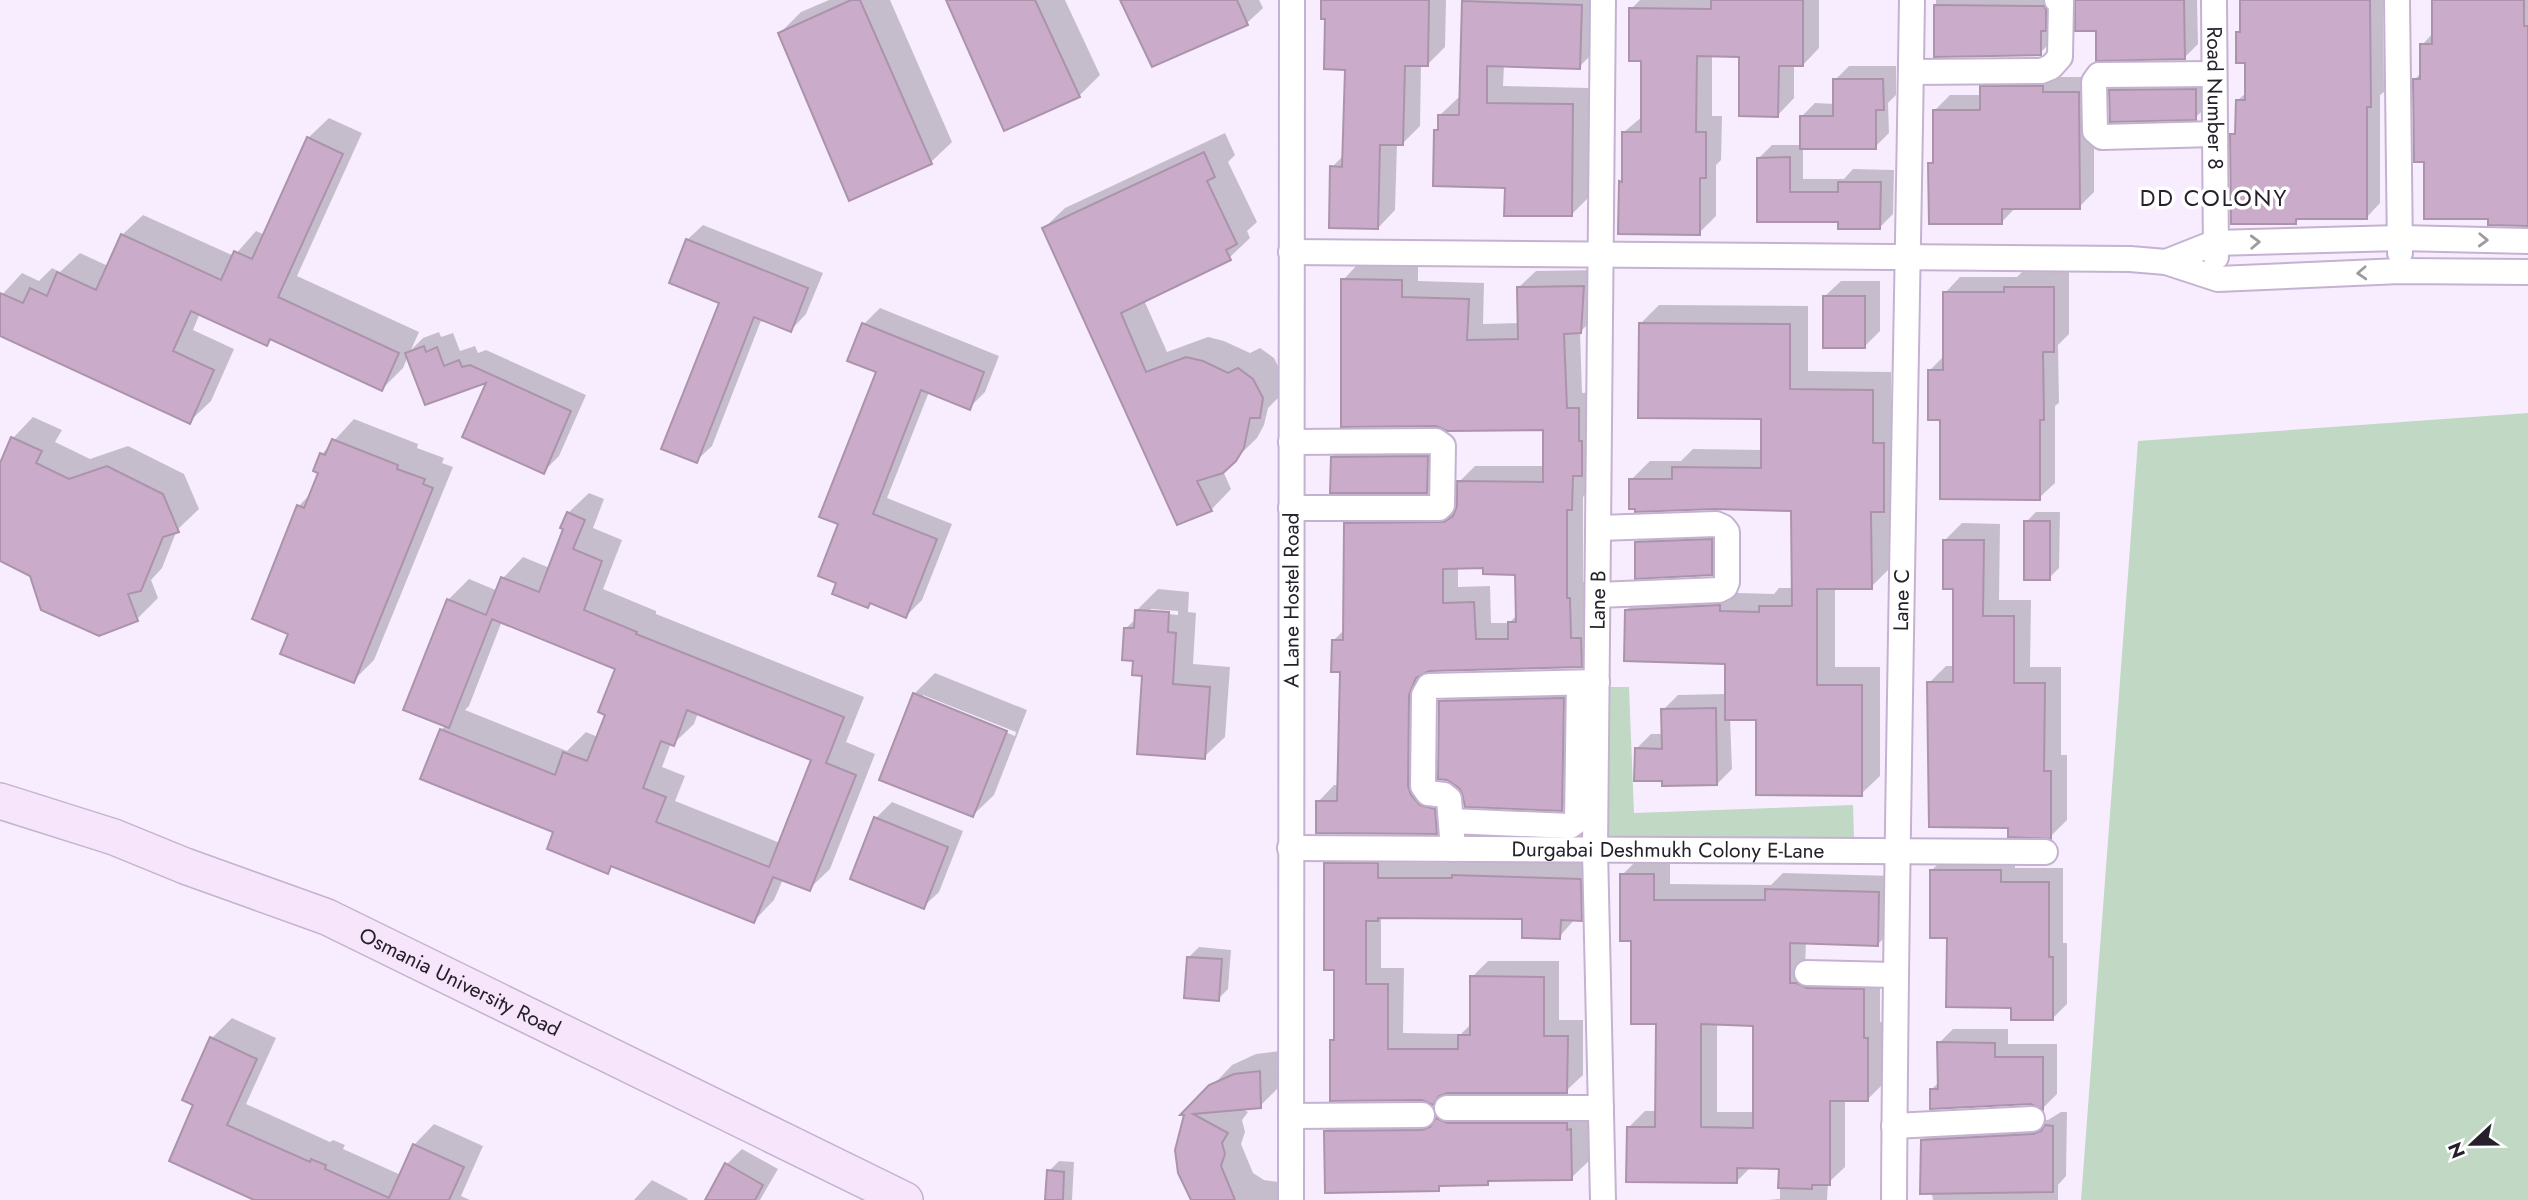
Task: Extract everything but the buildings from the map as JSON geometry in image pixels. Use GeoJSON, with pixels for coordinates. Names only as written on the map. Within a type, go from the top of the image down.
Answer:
{"type":"FeatureCollection","features":[{"type":"Feature","properties":{"kind":"main road","name":"Osmania University Road"},"geometry":{"type":"LineString","coordinates":[[0,801],[114,837],[185,866],[327,917],[905,1200]]}},
{"type":"Feature","properties":{"kind":"street","name":"A Lane Hostel Road"},"geometry":{"type":"LineString","coordinates":[[1291,1200],[1292,0]]}},
{"type":"Feature","properties":{"kind":"street","name":"Lane B"},"geometry":{"type":"LineString","coordinates":[[1603,0],[1598,595],[1588,683],[1595,850],[1603,1200]]}},
{"type":"Feature","properties":{"kind":"street","name":"Lane C"},"geometry":{"type":"LineString","coordinates":[[1894,1200],[1894,975],[1912,0]]}},
{"type":"Feature","properties":{"kind":"street"},"geometry":{"type":"LineString","coordinates":[[1910,72],[2041,71],[2051,67],[2060,57],[2061,2],[2057,0]]}},
{"type":"Feature","properties":{"kind":"street","name":"Road Number 8"},"geometry":{"type":"LineString","coordinates":[[2214,0],[2214,243],[2218,279]]}},
{"type":"Feature","properties":{"kind":"street"},"geometry":{"type":"LineString","coordinates":[[2397,0],[2400,271]]}},
{"type":"Feature","properties":{"kind":"street"},"geometry":{"type":"LineString","coordinates":[[2214,74],[2099,75],[2094,82],[2095,131],[2102,137],[2214,134]]}},
{"type":"Feature","properties":{"kind":"street"},"geometry":{"type":"LineString","coordinates":[[2166,261],[2214,243],[2400,237],[2528,241]]}},
{"type":"Feature","properties":{"kind":"street"},"geometry":{"type":"LineString","coordinates":[[1291,252],[2166,261],[2218,279],[2400,271],[2528,272]]}},
{"type":"Feature","properties":{"kind":"street"},"geometry":{"type":"LineString","coordinates":[[1291,442],[1436,441],[1443,446],[1442,505],[1439,508],[1291,508]]}},
{"type":"Feature","properties":{"kind":"street"},"geometry":{"type":"LineString","coordinates":[[1598,595],[1719,590],[1725,587],[1727,582],[1727,532],[1716,524],[1599,528]]}},
{"type":"Feature","properties":{"kind":"street"},"geometry":{"type":"LineString","coordinates":[[1451,821],[1570,826],[1577,821],[1588,683],[1429,686],[1426,689],[1423,786],[1428,793],[1447,796],[1453,849]]}},
{"type":"Feature","properties":{"kind":"street","name":"Durgabai Deshmukh Colony E-Lane"},"geometry":{"type":"LineString","coordinates":[[1290,848],[2045,852]]}},
{"type":"Feature","properties":{"kind":"street"},"geometry":{"type":"LineString","coordinates":[[1807,973],[1894,975]]}},
{"type":"Feature","properties":{"kind":"street"},"geometry":{"type":"LineString","coordinates":[[1447,1108],[1601,1108]]}},
{"type":"Feature","properties":{"kind":"street"},"geometry":{"type":"LineString","coordinates":[[1291,1116],[1422,1115]]}},
{"type":"Feature","properties":{"kind":"street"},"geometry":{"type":"LineString","coordinates":[[1895,1126],[2032,1119]]}},
{"type":"Feature","properties":{"kind":"green space"},"geometry":{"type":"Polygon","coordinates":[[[2528,413],[2528,1200],[2081,1200],[2138,441],[2528,413]]]}},
{"type":"Feature","properties":{"kind":"green space"},"geometry":{"type":"Polygon","coordinates":[[[1607,687],[1629,687],[1634,813],[1853,805],[1854,838],[1607,843],[1607,687]]]}},
{"type":"Feature","properties":{"kind":"district","name":"DD COLONY"},"geometry":{"type":"Point","coordinates":[2214,198]}}]}
